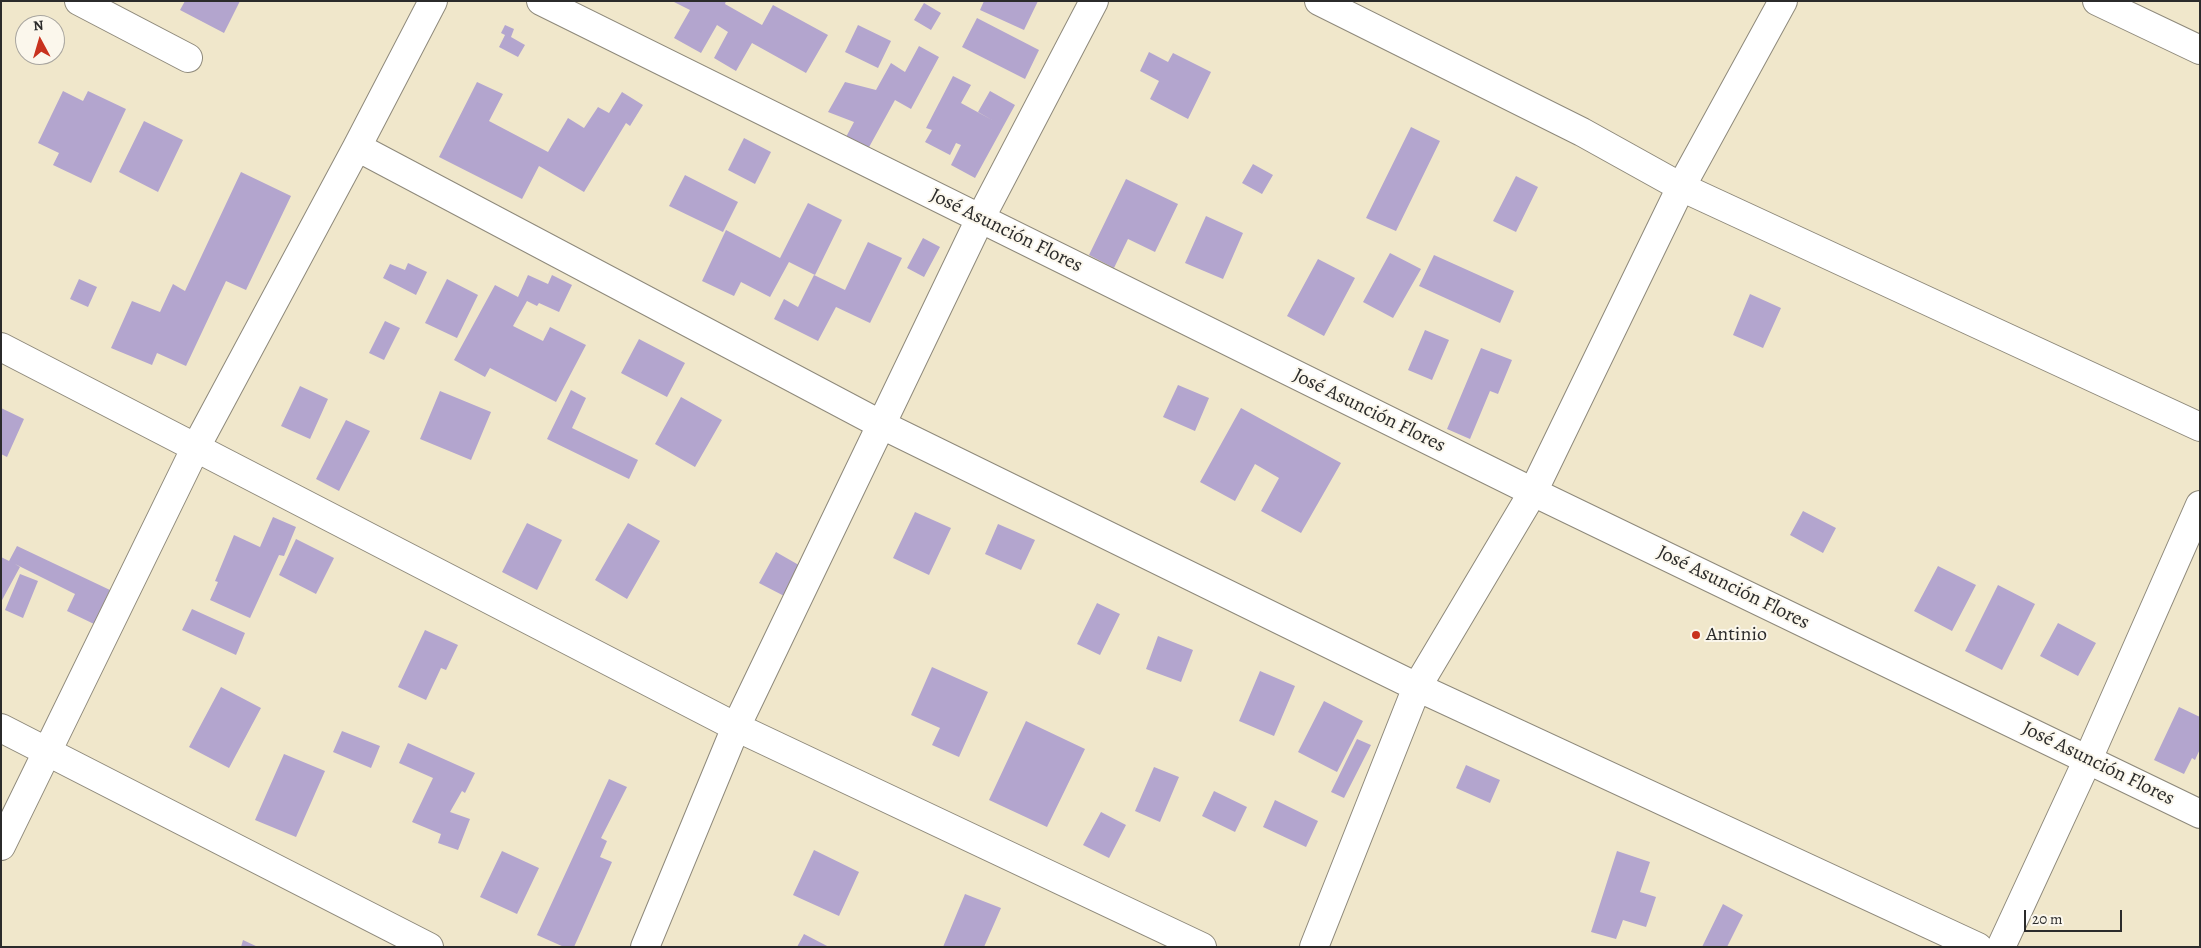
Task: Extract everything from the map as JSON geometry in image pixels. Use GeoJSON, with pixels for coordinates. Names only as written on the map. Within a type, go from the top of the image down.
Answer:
{"type":"FeatureCollection","features":[{"type":"Feature","properties":{"kind":"street"},"geometry":{"type":"LineString","coordinates":[[79,1],[188,58]]}},
{"type":"Feature","properties":{"kind":"street"},"geometry":{"type":"LineString","coordinates":[[1,846],[196,447],[358,147],[433,1]]}},
{"type":"Feature","properties":{"kind":"street","name":"José Asunción Flores"},"geometry":{"type":"LineString","coordinates":[[541,1],[1533,492],[2200,814]]}},
{"type":"Feature","properties":{"kind":"street"},"geometry":{"type":"LineString","coordinates":[[645,947],[736,727],[980,219],[1094,1]]}},
{"type":"Feature","properties":{"kind":"street"},"geometry":{"type":"LineString","coordinates":[[1319,1],[1582,132],[1681,187],[2200,427]]}},
{"type":"Feature","properties":{"kind":"street"},"geometry":{"type":"LineString","coordinates":[[1314,947],[1417,687],[1533,492],[1681,187],[1784,1]]}},
{"type":"Feature","properties":{"kind":"street"},"geometry":{"type":"LineString","coordinates":[[2097,1],[2200,50]]}},
{"type":"Feature","properties":{"kind":"street"},"geometry":{"type":"LineString","coordinates":[[358,147],[880,424],[1417,687],[1978,947]]}},
{"type":"Feature","properties":{"kind":"street"},"geometry":{"type":"LineString","coordinates":[[1,347],[736,727],[1202,947]]}},
{"type":"Feature","properties":{"kind":"street"},"geometry":{"type":"LineString","coordinates":[[2001,947],[2088,759],[2200,505]]}},
{"type":"Feature","properties":{"kind":"street"},"geometry":{"type":"LineString","coordinates":[[1,728],[48,750],[429,947]]}},
{"type":"Feature","properties":{"kind":"building"},"geometry":{"type":"Polygon","coordinates":[[[185,1],[240,1],[224,33],[180,10],[185,1]]]}},
{"type":"Feature","properties":{"kind":"building"},"geometry":{"type":"Polygon","coordinates":[[[672,1],[726,1],[725,4],[762,25],[773,5],[828,35],[806,73],[752,43],[736,71],[714,58],[728,32],[717,25],[701,53],[674,38],[690,10],[672,1]]]}},
{"type":"Feature","properties":{"kind":"building"},"geometry":{"type":"Polygon","coordinates":[[[984,1],[1038,1],[1024,30],[980,10],[984,1]]]}},
{"type":"Feature","properties":{"kind":"building"},"geometry":{"type":"Polygon","coordinates":[[[924,3],[941,13],[931,30],[914,20],[924,3]]]}},
{"type":"Feature","properties":{"kind":"building"},"geometry":{"type":"Polygon","coordinates":[[[977,18],[1039,50],[1025,79],[962,47],[977,18]]]}},
{"type":"Feature","properties":{"kind":"building"},"geometry":{"type":"Polygon","coordinates":[[[505,25],[514,29],[511,37],[525,45],[518,57],[499,47],[505,35],[501,33],[505,25]]]}},
{"type":"Feature","properties":{"kind":"building"},"geometry":{"type":"Polygon","coordinates":[[[858,25],[891,41],[878,68],[845,52],[858,25]]]}},
{"type":"Feature","properties":{"kind":"building"},"geometry":{"type":"Polygon","coordinates":[[[919,46],[939,57],[911,109],[895,100],[868,149],[846,137],[854,122],[828,112],[845,82],[876,90],[891,63],[905,72],[919,46]]]}},
{"type":"Feature","properties":{"kind":"building"},"geometry":{"type":"Polygon","coordinates":[[[1149,52],[1168,62],[1173,53],[1211,72],[1188,119],[1150,99],[1159,81],[1140,71],[1149,52]]]}},
{"type":"Feature","properties":{"kind":"building"},"geometry":{"type":"Polygon","coordinates":[[[953,76],[971,85],[961,103],[992,120],[978,112],[990,91],[1015,105],[975,178],[951,165],[961,145],[956,143],[950,155],[925,142],[932,130],[926,128],[953,76]]]}},
{"type":"Feature","properties":{"kind":"building"},"geometry":{"type":"Polygon","coordinates":[[[477,82],[503,94],[489,121],[548,152],[568,118],[584,128],[598,107],[609,113],[622,92],[643,105],[630,126],[626,123],[584,192],[539,166],[522,199],[439,157],[477,82]]]}},
{"type":"Feature","properties":{"kind":"building"},"geometry":{"type":"Polygon","coordinates":[[[63,91],[83,101],[88,91],[126,109],[91,183],[53,165],[59,153],[38,143],[63,91]]]}},
{"type":"Feature","properties":{"kind":"building"},"geometry":{"type":"Polygon","coordinates":[[[144,121],[183,140],[158,192],[119,172],[144,121]]]}},
{"type":"Feature","properties":{"kind":"building"},"geometry":{"type":"Polygon","coordinates":[[[1411,127],[1440,141],[1396,231],[1366,218],[1411,127]]]}},
{"type":"Feature","properties":{"kind":"building"},"geometry":{"type":"Polygon","coordinates":[[[744,138],[771,152],[755,184],[728,170],[744,138]]]}},
{"type":"Feature","properties":{"kind":"building"},"geometry":{"type":"Polygon","coordinates":[[[1253,164],[1273,175],[1262,194],[1242,183],[1253,164]]]}},
{"type":"Feature","properties":{"kind":"building"},"geometry":{"type":"Polygon","coordinates":[[[241,172],[291,196],[246,290],[226,281],[186,366],[157,353],[152,365],[111,348],[132,301],[160,312],[173,284],[185,291],[241,172]]]}},
{"type":"Feature","properties":{"kind":"building"},"geometry":{"type":"Polygon","coordinates":[[[685,175],[738,202],[723,232],[669,206],[685,175]]]}},
{"type":"Feature","properties":{"kind":"building"},"geometry":{"type":"Polygon","coordinates":[[[1516,176],[1538,187],[1516,232],[1493,221],[1516,176]]]}},
{"type":"Feature","properties":{"kind":"building"},"geometry":{"type":"Polygon","coordinates":[[[1126,179],[1178,204],[1155,252],[1128,239],[1114,268],[1089,255],[1126,179]]]}},
{"type":"Feature","properties":{"kind":"building"},"geometry":{"type":"Polygon","coordinates":[[[808,203],[842,220],[815,275],[789,262],[770,297],[741,282],[734,296],[702,281],[726,230],[780,258],[808,203]]]}},
{"type":"Feature","properties":{"kind":"building"},"geometry":{"type":"Polygon","coordinates":[[[1206,216],[1243,233],[1223,279],[1185,263],[1206,216]]]}},
{"type":"Feature","properties":{"kind":"building"},"geometry":{"type":"Polygon","coordinates":[[[923,238],[940,247],[924,277],[907,268],[923,238]]]}},
{"type":"Feature","properties":{"kind":"building"},"geometry":{"type":"Polygon","coordinates":[[[868,242],[902,258],[870,323],[836,307],[818,341],[774,319],[784,299],[798,307],[814,275],[845,290],[868,242]]]}},
{"type":"Feature","properties":{"kind":"building"},"geometry":{"type":"Polygon","coordinates":[[[1390,253],[1421,269],[1393,318],[1363,302],[1390,253]]]}},
{"type":"Feature","properties":{"kind":"building"},"geometry":{"type":"Polygon","coordinates":[[[1434,255],[1514,291],[1500,323],[1419,286],[1434,255]]]}},
{"type":"Feature","properties":{"kind":"building"},"geometry":{"type":"Polygon","coordinates":[[[1318,259],[1355,278],[1324,336],[1287,316],[1318,259]]]}},
{"type":"Feature","properties":{"kind":"building"},"geometry":{"type":"Polygon","coordinates":[[[408,263],[427,272],[416,295],[383,278],[390,264],[405,270],[408,263]]]}},
{"type":"Feature","properties":{"kind":"building"},"geometry":{"type":"Polygon","coordinates":[[[528,275],[548,284],[552,275],[572,285],[559,312],[539,303],[537,306],[527,301],[513,326],[543,341],[550,327],[586,345],[556,402],[490,368],[485,377],[454,360],[495,285],[518,297],[528,275]]]}},
{"type":"Feature","properties":{"kind":"building"},"geometry":{"type":"Polygon","coordinates":[[[79,279],[97,287],[88,307],[70,299],[79,279]]]}},
{"type":"Feature","properties":{"kind":"building"},"geometry":{"type":"Polygon","coordinates":[[[447,279],[478,295],[457,338],[425,323],[447,279]]]}},
{"type":"Feature","properties":{"kind":"building"},"geometry":{"type":"Polygon","coordinates":[[[1750,294],[1781,308],[1763,348],[1733,335],[1750,294]]]}},
{"type":"Feature","properties":{"kind":"building"},"geometry":{"type":"Polygon","coordinates":[[[385,321],[400,328],[384,360],[369,353],[385,321]]]}},
{"type":"Feature","properties":{"kind":"building"},"geometry":{"type":"Polygon","coordinates":[[[1425,330],[1449,340],[1432,380],[1408,370],[1425,330]]]}},
{"type":"Feature","properties":{"kind":"building"},"geometry":{"type":"Polygon","coordinates":[[[639,339],[685,363],[667,397],[621,373],[639,339]]]}},
{"type":"Feature","properties":{"kind":"building"},"geometry":{"type":"Polygon","coordinates":[[[1481,348],[1512,360],[1498,394],[1490,391],[1470,439],[1447,429],[1481,348]]]}},
{"type":"Feature","properties":{"kind":"building"},"geometry":{"type":"Polygon","coordinates":[[[1178,385],[1209,398],[1195,431],[1163,417],[1178,385]]]}},
{"type":"Feature","properties":{"kind":"building"},"geometry":{"type":"Polygon","coordinates":[[[300,386],[328,399],[310,439],[281,426],[300,386]]]}},
{"type":"Feature","properties":{"kind":"building"},"geometry":{"type":"Polygon","coordinates":[[[571,390],[586,398],[572,428],[638,460],[629,479],[547,439],[571,390]]]}},
{"type":"Feature","properties":{"kind":"building"},"geometry":{"type":"Polygon","coordinates":[[[440,391],[491,412],[471,460],[420,439],[440,391]]]}},
{"type":"Feature","properties":{"kind":"building"},"geometry":{"type":"Polygon","coordinates":[[[681,397],[722,420],[695,467],[655,444],[681,397]]]}},
{"type":"Feature","properties":{"kind":"building"},"geometry":{"type":"Polygon","coordinates":[[[1,408],[24,419],[7,457],[1,454],[1,408]]]}},
{"type":"Feature","properties":{"kind":"building"},"geometry":{"type":"Polygon","coordinates":[[[1241,408],[1341,463],[1301,533],[1261,511],[1279,478],[1255,464],[1235,501],[1200,482],[1241,408]]]}},
{"type":"Feature","properties":{"kind":"building"},"geometry":{"type":"Polygon","coordinates":[[[346,420],[370,431],[339,491],[316,479],[346,420]]]}},
{"type":"Feature","properties":{"kind":"building"},"geometry":{"type":"Polygon","coordinates":[[[1803,511],[1836,528],[1823,553],[1790,535],[1803,511]]]}},
{"type":"Feature","properties":{"kind":"building"},"geometry":{"type":"Polygon","coordinates":[[[915,512],[951,528],[929,575],[893,558],[915,512]]]}},
{"type":"Feature","properties":{"kind":"building"},"geometry":{"type":"Polygon","coordinates":[[[273,517],[296,527],[284,556],[279,555],[250,618],[210,600],[218,582],[215,581],[234,535],[260,547],[273,517]]]}},
{"type":"Feature","properties":{"kind":"building"},"geometry":{"type":"Polygon","coordinates":[[[527,523],[562,540],[537,590],[502,572],[527,523]]]}},
{"type":"Feature","properties":{"kind":"building"},"geometry":{"type":"Polygon","coordinates":[[[628,523],[660,541],[627,599],[595,580],[628,523]]]}},
{"type":"Feature","properties":{"kind":"building"},"geometry":{"type":"Polygon","coordinates":[[[998,524],[1035,540],[1021,570],[985,554],[998,524]]]}},
{"type":"Feature","properties":{"kind":"building"},"geometry":{"type":"Polygon","coordinates":[[[296,539],[334,558],[316,594],[279,575],[296,539]]]}},
{"type":"Feature","properties":{"kind":"building"},"geometry":{"type":"Polygon","coordinates":[[[17,546],[110,590],[94,624],[67,611],[75,594],[15,564],[20,567],[1,602],[1,557],[9,561],[17,546]]]}},
{"type":"Feature","properties":{"kind":"building"},"geometry":{"type":"Polygon","coordinates":[[[776,552],[804,568],[788,598],[759,583],[776,552]]]}},
{"type":"Feature","properties":{"kind":"building"},"geometry":{"type":"Polygon","coordinates":[[[1938,566],[1976,585],[1952,631],[1914,611],[1938,566]]]}},
{"type":"Feature","properties":{"kind":"building"},"geometry":{"type":"Polygon","coordinates":[[[20,574],[38,581],[23,618],[5,610],[20,574]]]}},
{"type":"Feature","properties":{"kind":"building"},"geometry":{"type":"Polygon","coordinates":[[[1998,585],[2035,604],[2002,670],[1965,651],[1998,585]]]}},
{"type":"Feature","properties":{"kind":"building"},"geometry":{"type":"Polygon","coordinates":[[[1097,603],[1120,614],[1100,655],[1077,644],[1097,603]]]}},
{"type":"Feature","properties":{"kind":"building"},"geometry":{"type":"Polygon","coordinates":[[[192,609],[245,633],[236,655],[182,630],[192,609]]]}},
{"type":"Feature","properties":{"kind":"building"},"geometry":{"type":"Polygon","coordinates":[[[2058,623],[2096,643],[2078,676],[2040,656],[2058,623]]]}},
{"type":"Feature","properties":{"kind":"building"},"geometry":{"type":"Polygon","coordinates":[[[425,630],[458,645],[446,670],[441,668],[426,700],[398,687],[425,630]]]}},
{"type":"Feature","properties":{"kind":"building"},"geometry":{"type":"Polygon","coordinates":[[[1158,636],[1193,650],[1181,682],[1146,669],[1158,636]]]}},
{"type":"Feature","properties":{"kind":"building"},"geometry":{"type":"Polygon","coordinates":[[[932,667],[988,692],[959,757],[932,745],[940,728],[911,715],[932,667]]]}},
{"type":"Feature","properties":{"kind":"building"},"geometry":{"type":"Polygon","coordinates":[[[1260,671],[1295,686],[1274,736],[1239,721],[1260,671]]]}},
{"type":"Feature","properties":{"kind":"building"},"geometry":{"type":"Polygon","coordinates":[[[221,687],[261,708],[229,768],[189,747],[221,687]]]}},
{"type":"Feature","properties":{"kind":"building"},"geometry":{"type":"Polygon","coordinates":[[[1324,701],[1363,721],[1337,772],[1298,752],[1324,701]]]}},
{"type":"Feature","properties":{"kind":"building"},"geometry":{"type":"Polygon","coordinates":[[[2179,707],[2200,717],[2200,749],[2195,760],[2192,758],[2184,774],[2154,760],[2179,707]]]}},
{"type":"Feature","properties":{"kind":"building"},"geometry":{"type":"Polygon","coordinates":[[[1026,721],[1085,749],[1047,827],[989,800],[1026,721]]]}},
{"type":"Feature","properties":{"kind":"building"},"geometry":{"type":"Polygon","coordinates":[[[342,731],[380,746],[371,768],[333,752],[342,731]]]}},
{"type":"Feature","properties":{"kind":"building"},"geometry":{"type":"Polygon","coordinates":[[[1357,739],[1371,745],[1344,798],[1331,792],[1357,739]]]}},
{"type":"Feature","properties":{"kind":"building"},"geometry":{"type":"Polygon","coordinates":[[[408,743],[475,773],[465,793],[462,791],[450,812],[470,819],[458,850],[438,843],[441,834],[412,822],[433,778],[399,763],[408,743]]]}},
{"type":"Feature","properties":{"kind":"building"},"geometry":{"type":"Polygon","coordinates":[[[284,754],[325,771],[296,837],[255,820],[284,754]]]}},
{"type":"Feature","properties":{"kind":"building"},"geometry":{"type":"Polygon","coordinates":[[[1466,765],[1500,780],[1490,803],[1456,788],[1466,765]]]}},
{"type":"Feature","properties":{"kind":"building"},"geometry":{"type":"Polygon","coordinates":[[[1154,767],[1179,777],[1160,822],[1135,811],[1154,767]]]}},
{"type":"Feature","properties":{"kind":"building"},"geometry":{"type":"Polygon","coordinates":[[[609,779],[627,787],[601,838],[607,841],[600,857],[612,862],[574,947],[564,947],[537,935],[609,779]]]}},
{"type":"Feature","properties":{"kind":"building"},"geometry":{"type":"Polygon","coordinates":[[[1214,791],[1247,807],[1235,832],[1202,816],[1214,791]]]}},
{"type":"Feature","properties":{"kind":"building"},"geometry":{"type":"Polygon","coordinates":[[[1275,800],[1318,821],[1306,847],[1263,827],[1275,800]]]}},
{"type":"Feature","properties":{"kind":"building"},"geometry":{"type":"Polygon","coordinates":[[[1101,812],[1126,825],[1109,858],[1083,845],[1101,812]]]}},
{"type":"Feature","properties":{"kind":"building"},"geometry":{"type":"Polygon","coordinates":[[[814,850],[859,872],[839,916],[793,895],[814,850]]]}},
{"type":"Feature","properties":{"kind":"building"},"geometry":{"type":"Polygon","coordinates":[[[502,851],[539,868],[517,914],[480,897],[502,851]]]}},
{"type":"Feature","properties":{"kind":"building"},"geometry":{"type":"Polygon","coordinates":[[[1617,851],[1650,862],[1640,892],[1656,897],[1646,927],[1623,920],[1616,939],[1591,932],[1617,851]]]}},
{"type":"Feature","properties":{"kind":"building"},"geometry":{"type":"Polygon","coordinates":[[[965,894],[1001,908],[984,947],[943,947],[965,894]]]}},
{"type":"Feature","properties":{"kind":"building"},"geometry":{"type":"Polygon","coordinates":[[[1723,904],[1743,915],[1727,947],[1702,947],[1723,904]]]}},
{"type":"Feature","properties":{"kind":"building"},"geometry":{"type":"Polygon","coordinates":[[[804,934],[829,947],[797,947],[804,934]]]}},
{"type":"Feature","properties":{"kind":"building"},"geometry":{"type":"Polygon","coordinates":[[[243,940],[258,947],[241,947],[243,940]]]}},
{"type":"Feature","properties":{"kind":"place","name":"Antinio"},"geometry":{"type":"Point","coordinates":[1696,635]}}]}
